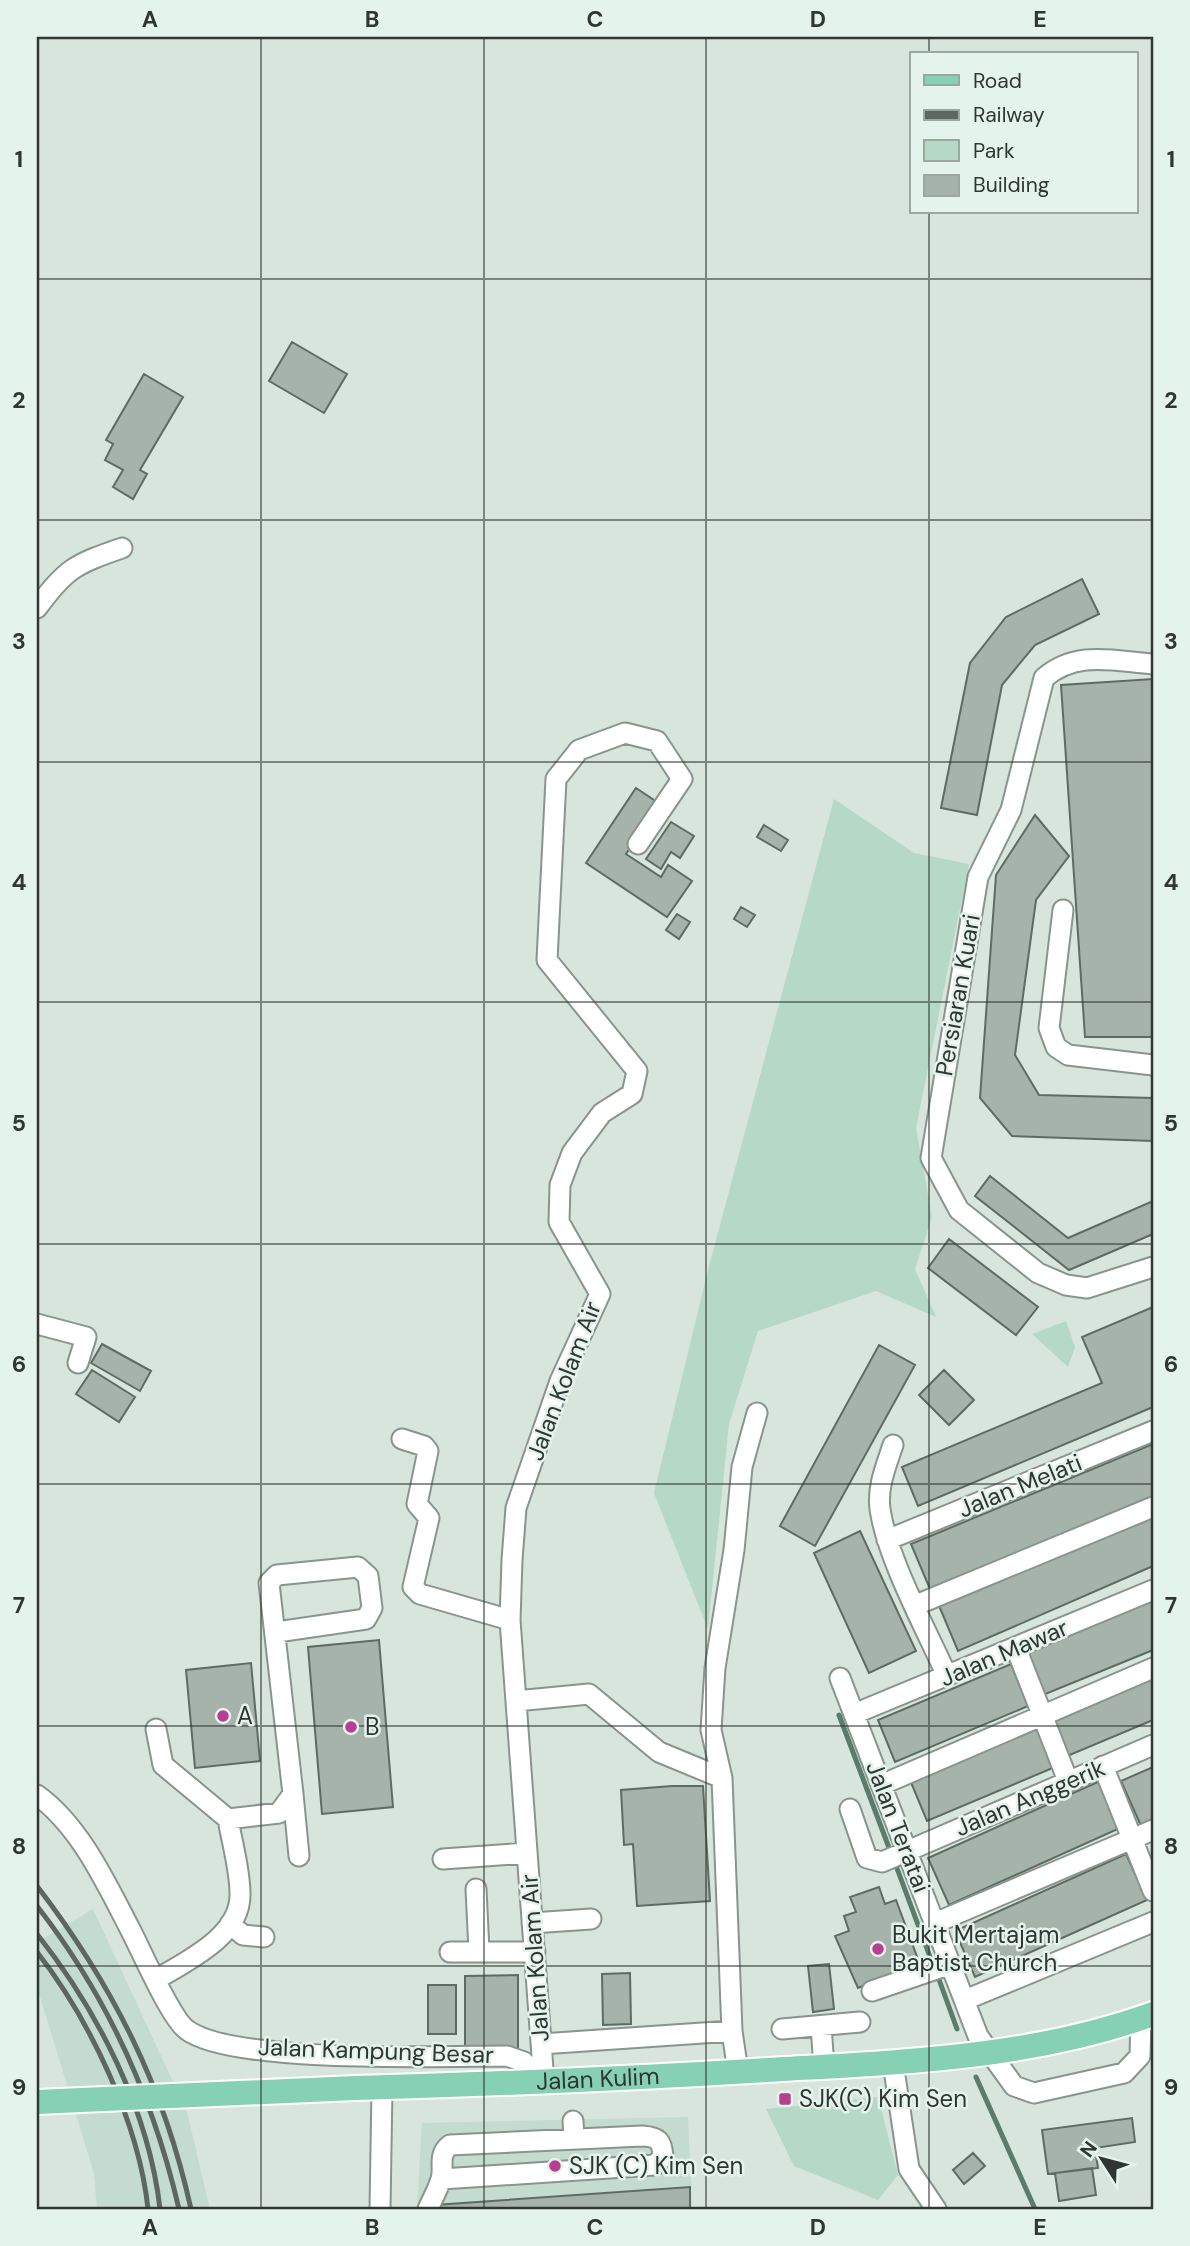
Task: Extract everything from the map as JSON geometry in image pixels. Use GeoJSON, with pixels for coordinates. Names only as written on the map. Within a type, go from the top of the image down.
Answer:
{"type":"FeatureCollection","features":[{"type":"Feature","properties":{"kind":"main road","name":"Jalan Kulim"},"geometry":{"type":"LineString","coordinates":[[37,2102],[544,2083],[893,2063],[1019,2049],[1147,2016]]}},
{"type":"Feature","properties":{"kind":"street"},"geometry":{"type":"LineString","coordinates":[[37,608],[62,575],[91,559],[122,548]]}},
{"type":"Feature","properties":{"kind":"street","name":"Persiaran Kuari"},"geometry":{"type":"LineString","coordinates":[[1153,664],[1080,658],[1058,666],[1044,678],[1011,810],[978,877],[931,1158],[959,1210],[1038,1273],[1066,1285],[1087,1288],[1153,1267]]}},
{"type":"Feature","properties":{"kind":"street","name":"Jalan Kolam Air"},"geometry":{"type":"LineString","coordinates":[[544,2083],[510,1620],[516,1508],[560,1381],[600,1294],[559,1222],[560,1185],[572,1153],[602,1113],[632,1094],[637,1071],[547,960],[556,779],[579,750],[625,733],[657,741],[682,779],[638,844]]}},
{"type":"Feature","properties":{"kind":"street"},"geometry":{"type":"LineString","coordinates":[[1063,911],[1049,1028],[1056,1047],[1068,1055],[1153,1065]]}},
{"type":"Feature","properties":{"kind":"street"},"geometry":{"type":"LineString","coordinates":[[37,1324],[86,1337],[78,1363]]}},
{"type":"Feature","properties":{"kind":"street"},"geometry":{"type":"LineString","coordinates":[[738,2072],[732,2031],[722,1778],[711,1730],[715,1668],[734,1550],[742,1466],[757,1413]]}},
{"type":"Feature","properties":{"kind":"street","name":"Jalan Melati"},"geometry":{"type":"LineString","coordinates":[[887,1540],[1153,1431]]}},
{"type":"Feature","properties":{"kind":"street"},"geometry":{"type":"LineString","coordinates":[[402,1439],[424,1446],[428,1451],[416,1504],[429,1518],[413,1587],[421,1594],[510,1620]]}},
{"type":"Feature","properties":{"kind":"street"},"geometry":{"type":"LineString","coordinates":[[893,1445],[880,1495],[887,1540],[947,1676]]}},
{"type":"Feature","properties":{"kind":"street"},"geometry":{"type":"LineString","coordinates":[[916,1605],[1153,1507]]}},
{"type":"Feature","properties":{"kind":"street"},"geometry":{"type":"LineString","coordinates":[[276,1632],[366,1619],[372,1608],[368,1576],[358,1567],[277,1575],[269,1583],[299,1856]]}},
{"type":"Feature","properties":{"kind":"street","name":"Jalan Mawar"},"geometry":{"type":"LineString","coordinates":[[853,1714],[1153,1590]]}},
{"type":"Feature","properties":{"kind":"street"},"geometry":{"type":"LineString","coordinates":[[1016,1647],[1068,1782]]}},
{"type":"Feature","properties":{"kind":"street"},"geometry":{"type":"LineString","coordinates":[[881,1785],[1153,1668]]}},
{"type":"Feature","properties":{"kind":"street","name":"Jalan Teratai"},"geometry":{"type":"LineString","coordinates":[[840,1678],[978,2035],[1014,2086],[1034,2092],[1124,2073],[1140,2056],[1147,2016]]}},
{"type":"Feature","properties":{"kind":"street"},"geometry":{"type":"LineString","coordinates":[[516,1701],[589,1694],[659,1752],[722,1778]]}},
{"type":"Feature","properties":{"kind":"street"},"geometry":{"type":"LineString","coordinates":[[156,1729],[163,1765],[228,1818],[240,1896],[230,1924],[206,1949],[157,1979]]}},
{"type":"Feature","properties":{"kind":"street","name":"Jalan Anggerik"},"geometry":{"type":"LineString","coordinates":[[850,1809],[867,1858],[882,1862],[1153,1745]]}},
{"type":"Feature","properties":{"kind":"street"},"geometry":{"type":"LineString","coordinates":[[1103,1766],[1153,1891]]}},
{"type":"Feature","properties":{"kind":"street"},"geometry":{"type":"LineString","coordinates":[[228,1818],[279,1813],[293,1794]]}},
{"type":"Feature","properties":{"kind":"street","name":"Jalan Kampung Besar"},"geometry":{"type":"LineString","coordinates":[[37,1795],[72,1832],[110,1891],[184,2029],[213,2042],[343,2056],[507,2056],[524,2062],[544,2083]]}},
{"type":"Feature","properties":{"kind":"street"},"geometry":{"type":"LineString","coordinates":[[935,1923],[1153,1830]]}},
{"type":"Feature","properties":{"kind":"street"},"geometry":{"type":"LineString","coordinates":[[443,1859],[527,1853]]}},
{"type":"Feature","properties":{"kind":"street"},"geometry":{"type":"LineString","coordinates":[[476,1889],[479,1951]]}},
{"type":"Feature","properties":{"kind":"street"},"geometry":{"type":"LineString","coordinates":[[533,1923],[591,1919]]}},
{"type":"Feature","properties":{"kind":"street"},"geometry":{"type":"LineString","coordinates":[[965,2000],[1153,1922]]}},
{"type":"Feature","properties":{"kind":"street"},"geometry":{"type":"LineString","coordinates":[[230,1924],[243,1935],[264,1937]]}},
{"type":"Feature","properties":{"kind":"street"},"geometry":{"type":"LineString","coordinates":[[450,1952],[535,1952]]}},
{"type":"Feature","properties":{"kind":"street"},"geometry":{"type":"LineString","coordinates":[[872,1991],[951,1964]]}},
{"type":"Feature","properties":{"kind":"street"},"geometry":{"type":"LineString","coordinates":[[782,2029],[860,2022]]}},
{"type":"Feature","properties":{"kind":"street"},"geometry":{"type":"LineString","coordinates":[[821,2026],[824,2067]]}},
{"type":"Feature","properties":{"kind":"street"},"geometry":{"type":"LineString","coordinates":[[541,2044],[732,2031]]}},
{"type":"Feature","properties":{"kind":"street"},"geometry":{"type":"LineString","coordinates":[[893,2063],[909,2169],[936,2209]]}},
{"type":"Feature","properties":{"kind":"street"},"geometry":{"type":"LineString","coordinates":[[380,2209],[382,2087]]}},
{"type":"Feature","properties":{"kind":"street"},"geometry":{"type":"LineString","coordinates":[[428,2209],[442,2179],[441,2160],[444,2149],[450,2145],[573,2130],[649,2136],[661,2141],[663,2157],[655,2165],[442,2179]]}},
{"type":"Feature","properties":{"kind":"shaded area"},"geometry":{"type":"Polygon","coordinates":[[[93,1909],[187,2112],[210,2209],[97,2209],[94,2173],[37,1987],[37,1942],[93,1909]]]}},
{"type":"Feature","properties":{"kind":"shaded area","name":"SJK (C) Kim Sen"},"geometry":{"type":"Polygon","coordinates":[[[688,2117],[692,2209],[417,2209],[422,2123],[688,2117]]]}},
{"type":"Feature","properties":{"kind":"green space"},"geometry":{"type":"Polygon","coordinates":[[[834,799],[914,853],[969,864],[916,1128],[932,1217],[915,1269],[936,1317],[876,1291],[758,1331],[729,1424],[708,1629],[654,1493],[708,1270],[834,799]]]}},
{"type":"Feature","properties":{"kind":"green space"},"geometry":{"type":"Polygon","coordinates":[[[1066,1321],[1075,1347],[1068,1367],[1032,1334],[1066,1321]]]}},
{"type":"Feature","properties":{"kind":"green space"},"geometry":{"type":"Polygon","coordinates":[[[878,2097],[898,2175],[878,2200],[794,2166],[766,2109],[878,2097]]]}},
{"type":"Feature","properties":{"kind":"building"},"geometry":{"type":"Polygon","coordinates":[[[292,342],[347,374],[324,413],[269,381],[292,342]]]}},
{"type":"Feature","properties":{"kind":"building"},"geometry":{"type":"Polygon","coordinates":[[[144,374],[183,397],[140,470],[147,474],[133,499],[113,487],[123,470],[105,460],[113,444],[106,440],[144,374]]]}},
{"type":"Feature","properties":{"kind":"building"},"geometry":{"type":"Polygon","coordinates":[[[1082,579],[1099,614],[1035,645],[1002,685],[977,815],[941,808],[970,663],[1006,617],[1082,579]]]}},
{"type":"Feature","properties":{"kind":"building"},"geometry":{"type":"Polygon","coordinates":[[[1153,679],[1153,1037],[1085,1037],[1061,685],[1153,679]]]}},
{"type":"Feature","properties":{"kind":"building"},"geometry":{"type":"Polygon","coordinates":[[[636,788],[660,804],[626,854],[661,877],[668,865],[692,881],[667,917],[586,863],[636,788]]]}},
{"type":"Feature","properties":{"kind":"building"},"geometry":{"type":"Polygon","coordinates":[[[1035,815],[1069,856],[1036,900],[1015,1055],[1039,1095],[1153,1098],[1153,1141],[1012,1136],[980,1098],[996,875],[1035,815]]]}},
{"type":"Feature","properties":{"kind":"building"},"geometry":{"type":"Polygon","coordinates":[[[671,822],[694,836],[680,858],[671,852],[661,869],[646,859],[671,822]]]}},
{"type":"Feature","properties":{"kind":"building"},"geometry":{"type":"Polygon","coordinates":[[[764,825],[788,840],[781,851],[757,837],[764,825]]]}},
{"type":"Feature","properties":{"kind":"building"},"geometry":{"type":"Polygon","coordinates":[[[741,907],[755,915],[747,927],[734,919],[741,907]]]}},
{"type":"Feature","properties":{"kind":"building"},"geometry":{"type":"Polygon","coordinates":[[[677,914],[690,922],[679,939],[666,930],[677,914]]]}},
{"type":"Feature","properties":{"kind":"building"},"geometry":{"type":"Polygon","coordinates":[[[990,1176],[1068,1238],[1153,1201],[1153,1234],[1069,1270],[975,1196],[990,1176]]]}},
{"type":"Feature","properties":{"kind":"building"},"geometry":{"type":"Polygon","coordinates":[[[949,1239],[1038,1307],[1016,1335],[928,1268],[949,1239]]]}},
{"type":"Feature","properties":{"kind":"building"},"geometry":{"type":"Polygon","coordinates":[[[1153,1307],[1153,1407],[918,1506],[902,1467],[1102,1383],[1082,1337],[1153,1307]]]}},
{"type":"Feature","properties":{"kind":"building"},"geometry":{"type":"Polygon","coordinates":[[[102,1344],[151,1371],[140,1391],[91,1363],[102,1344]]]}},
{"type":"Feature","properties":{"kind":"building"},"geometry":{"type":"Polygon","coordinates":[[[879,1345],[915,1365],[815,1546],[780,1526],[879,1345]]]}},
{"type":"Feature","properties":{"kind":"building"},"geometry":{"type":"Polygon","coordinates":[[[92,1370],[135,1397],[119,1422],[76,1394],[92,1370]]]}},
{"type":"Feature","properties":{"kind":"building"},"geometry":{"type":"Polygon","coordinates":[[[944,1370],[974,1400],[949,1425],[919,1395],[944,1370]]]}},
{"type":"Feature","properties":{"kind":"building"},"geometry":{"type":"Polygon","coordinates":[[[1153,1444],[1153,1497],[932,1594],[911,1544],[1153,1444]]]}},
{"type":"Feature","properties":{"kind":"building"},"geometry":{"type":"Polygon","coordinates":[[[1153,1512],[1153,1566],[958,1651],[937,1601],[1153,1512]]]}},
{"type":"Feature","properties":{"kind":"building"},"geometry":{"type":"Polygon","coordinates":[[[860,1531],[916,1651],[869,1673],[814,1553],[860,1531]]]}},
{"type":"Feature","properties":{"kind":"building"},"geometry":{"type":"Polygon","coordinates":[[[1153,1600],[1153,1650],[1038,1697],[1021,1656],[1153,1600]]]}},
{"type":"Feature","properties":{"kind":"building","name":"B"},"geometry":{"type":"Polygon","coordinates":[[[379,1640],[393,1807],[322,1814],[308,1647],[379,1640]]]}},
{"type":"Feature","properties":{"kind":"building","name":"A"},"geometry":{"type":"Polygon","coordinates":[[[251,1663],[260,1761],[195,1768],[186,1670],[251,1663]]]}},
{"type":"Feature","properties":{"kind":"building"},"geometry":{"type":"Polygon","coordinates":[[[1011,1664],[1028,1706],[895,1762],[878,1720],[1011,1664]]]}},
{"type":"Feature","properties":{"kind":"building"},"geometry":{"type":"Polygon","coordinates":[[[1153,1671],[1153,1720],[1065,1757],[1048,1716],[1153,1671]]]}},
{"type":"Feature","properties":{"kind":"building"},"geometry":{"type":"Polygon","coordinates":[[[1038,1726],[1055,1767],[927,1821],[910,1780],[1038,1726]]]}},
{"type":"Feature","properties":{"kind":"building"},"geometry":{"type":"Polygon","coordinates":[[[1153,1767],[1153,1822],[1142,1828],[1121,1781],[1153,1767]]]}},
{"type":"Feature","properties":{"kind":"building"},"geometry":{"type":"Polygon","coordinates":[[[1100,1781],[1120,1828],[949,1905],[928,1858],[1100,1781]]]}},
{"type":"Feature","properties":{"kind":"building"},"geometry":{"type":"Polygon","coordinates":[[[703,1786],[710,1901],[637,1906],[633,1844],[624,1845],[621,1790],[703,1786]]]}},
{"type":"Feature","properties":{"kind":"building"},"geometry":{"type":"Polygon","coordinates":[[[1126,1854],[1147,1900],[975,1977],[955,1931],[1126,1854]]]}},
{"type":"Feature","properties":{"kind":"building","name":"Bukit Mertajam Baptist Church"},"geometry":{"type":"Polygon","coordinates":[[[879,1887],[885,1904],[896,1900],[919,1962],[858,1988],[835,1936],[849,1931],[844,1916],[856,1912],[850,1897],[879,1887]]]}},
{"type":"Feature","properties":{"kind":"building"},"geometry":{"type":"Polygon","coordinates":[[[829,1964],[834,2009],[813,2012],[808,1966],[829,1964]]]}},
{"type":"Feature","properties":{"kind":"building"},"geometry":{"type":"Polygon","coordinates":[[[630,1973],[631,2024],[603,2025],[602,1974],[630,1973]]]}},
{"type":"Feature","properties":{"kind":"building"},"geometry":{"type":"Polygon","coordinates":[[[518,1975],[518,2049],[465,2050],[465,1976],[518,1975]]]}},
{"type":"Feature","properties":{"kind":"building"},"geometry":{"type":"Polygon","coordinates":[[[428,1985],[456,1985],[456,2034],[428,2034],[428,1985]]]}},
{"type":"Feature","properties":{"kind":"building"},"geometry":{"type":"Polygon","coordinates":[[[1132,2118],[1135,2142],[1095,2148],[1098,2168],[1048,2174],[1042,2130],[1132,2118]]]}},
{"type":"Feature","properties":{"kind":"building"},"geometry":{"type":"Polygon","coordinates":[[[973,2153],[985,2166],[964,2184],[953,2170],[973,2153]]]}},
{"type":"Feature","properties":{"kind":"building"},"geometry":{"type":"Polygon","coordinates":[[[1092,2168],[1096,2195],[1059,2201],[1055,2173],[1092,2168]]]}},
{"type":"Feature","properties":{"kind":"building"},"geometry":{"type":"Polygon","coordinates":[[[690,2187],[690,2209],[436,2209],[435,2205],[690,2187]]]}},
{"type":"Feature","properties":{"kind":"waterway"},"geometry":{"type":"LineString","coordinates":[[839,1715],[891,1853]]}},
{"type":"Feature","properties":{"kind":"waterway"},"geometry":{"type":"LineString","coordinates":[[895,1863],[933,1965]]}},
{"type":"Feature","properties":{"kind":"waterway"},"geometry":{"type":"LineString","coordinates":[[937,1974],[957,2029]]}},
{"type":"Feature","properties":{"kind":"waterway"},"geometry":{"type":"LineString","coordinates":[[976,2077],[1035,2209]]}},
{"type":"Feature","properties":{"kind":"railway"},"geometry":{"type":"LineString","coordinates":[[37,1886],[89,1961],[132,2039],[166,2121],[191,2209]]}},
{"type":"Feature","properties":{"kind":"railway"},"geometry":{"type":"LineString","coordinates":[[37,1906],[85,1976],[125,2050],[156,2127],[179,2209]]}},
{"type":"Feature","properties":{"kind":"railway"},"geometry":{"type":"LineString","coordinates":[[37,1934],[80,1996],[117,2064],[145,2136],[160,2209]]}},
{"type":"Feature","properties":{"kind":"railway"},"geometry":{"type":"LineString","coordinates":[[37,1952],[75,2009],[109,2074],[134,2142],[148,2209]]}},
{"type":"Feature","properties":{"kind":"place","name":"A"},"geometry":{"type":"Point","coordinates":[223,1716]}},
{"type":"Feature","properties":{"kind":"place","name":"B"},"geometry":{"type":"Point","coordinates":[351,1727]}},
{"type":"Feature","properties":{"kind":"place","name":"Bukit Mertajam Baptist Church"},"geometry":{"type":"Point","coordinates":[878,1949]}},
{"type":"Feature","properties":{"kind":"place","name":"SJK(C) Kim Sen"},"geometry":{"type":"Point","coordinates":[785,2099]}},
{"type":"Feature","properties":{"kind":"place","name":"SJK (C) Kim Sen"},"geometry":{"type":"Point","coordinates":[555,2166]}}]}
